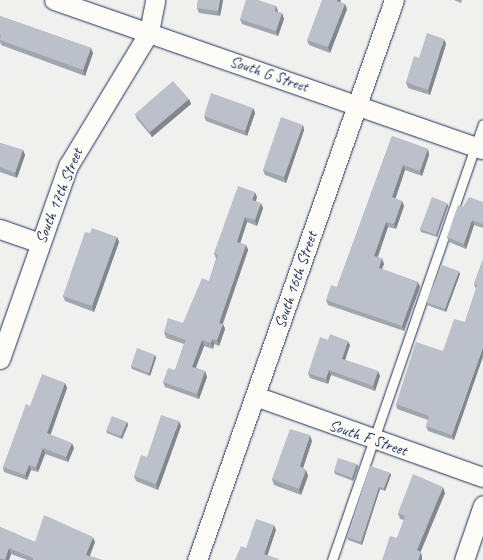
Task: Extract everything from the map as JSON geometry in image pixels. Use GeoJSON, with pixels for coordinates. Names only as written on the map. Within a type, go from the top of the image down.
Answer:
{"type":"FeatureCollection","features":[{"type":"Feature","properties":{"kind":"street","name":"South G Street"},"geometry":{"type":"LineString","coordinates":[[54,0],[479,147]]}},
{"type":"Feature","properties":{"kind":"street","name":"South 17th Street"},"geometry":{"type":"LineString","coordinates":[[0,358],[68,166],[149,32],[156,0]]}},
{"type":"Feature","properties":{"kind":"street","name":"South 16th Street"},"geometry":{"type":"LineString","coordinates":[[197,560],[394,0]]}},
{"type":"Feature","properties":{"kind":"street"},"geometry":{"type":"LineString","coordinates":[[0,229],[40,243]]}},
{"type":"Feature","properties":{"kind":"street","name":"South F Street"},"geometry":{"type":"LineString","coordinates":[[255,396],[374,440],[483,477]]}},
{"type":"Feature","properties":{"kind":"street"},"geometry":{"type":"LineString","coordinates":[[464,560],[483,505]]}},
{"type":"Feature","properties":{"kind":"lane"},"geometry":{"type":"LineString","coordinates":[[332,560],[479,147],[483,124]]}},
{"type":"Feature","properties":{"kind":"building"},"geometry":{"type":"Polygon","coordinates":[[[198,0],[220,0],[218,11],[197,8],[198,0]]]}},
{"type":"Feature","properties":{"kind":"building"},"geometry":{"type":"Polygon","coordinates":[[[246,0],[258,0],[276,6],[275,11],[282,13],[276,31],[240,19],[246,0]]]}},
{"type":"Feature","properties":{"kind":"building"},"geometry":{"type":"Polygon","coordinates":[[[322,0],[337,0],[345,4],[328,47],[307,40],[322,0]]]}},
{"type":"Feature","properties":{"kind":"building"},"geometry":{"type":"Polygon","coordinates":[[[0,16],[91,48],[83,70],[0,40],[0,16]]]}},
{"type":"Feature","properties":{"kind":"building"},"geometry":{"type":"Polygon","coordinates":[[[427,33],[444,39],[428,90],[406,82],[414,56],[419,58],[427,33]]]}},
{"type":"Feature","properties":{"kind":"building"},"geometry":{"type":"Polygon","coordinates":[[[173,81],[189,99],[150,132],[135,114],[173,81]]]}},
{"type":"Feature","properties":{"kind":"building"},"geometry":{"type":"Polygon","coordinates":[[[211,93],[253,108],[245,131],[204,116],[211,93]]]}},
{"type":"Feature","properties":{"kind":"building"},"geometry":{"type":"Polygon","coordinates":[[[281,117],[303,125],[284,177],[263,170],[281,117]]]}},
{"type":"Feature","properties":{"kind":"building"},"geometry":{"type":"Polygon","coordinates":[[[392,136],[428,149],[420,171],[403,165],[392,197],[402,201],[394,224],[386,222],[374,256],[382,258],[379,268],[418,282],[402,326],[326,300],[331,285],[337,287],[392,136]]]}},
{"type":"Feature","properties":{"kind":"building"},"geometry":{"type":"Polygon","coordinates":[[[0,143],[23,150],[15,173],[0,167],[0,143]]]}},
{"type":"Feature","properties":{"kind":"building"},"geometry":{"type":"Polygon","coordinates":[[[238,186],[255,192],[252,200],[261,203],[255,220],[245,217],[237,242],[246,245],[219,323],[223,324],[217,340],[212,339],[211,343],[202,340],[192,367],[205,371],[197,394],[163,382],[168,368],[175,370],[186,340],[164,332],[168,318],[183,323],[202,278],[209,281],[218,255],[214,253],[238,186]]]}},
{"type":"Feature","properties":{"kind":"building"},"geometry":{"type":"Polygon","coordinates":[[[432,197],[447,203],[436,235],[420,229],[432,197]]]}},
{"type":"Feature","properties":{"kind":"building"},"geometry":{"type":"Polygon","coordinates":[[[469,197],[483,202],[483,224],[472,220],[464,244],[447,237],[458,205],[463,207],[469,197]]]}},
{"type":"Feature","properties":{"kind":"building"},"geometry":{"type":"Polygon","coordinates":[[[92,228],[117,237],[92,306],[63,296],[85,232],[90,233],[92,228]]]}},
{"type":"Feature","properties":{"kind":"building"},"geometry":{"type":"Polygon","coordinates":[[[483,259],[483,347],[452,435],[426,426],[429,416],[396,404],[416,342],[443,351],[454,319],[465,322],[477,285],[474,284],[483,259]]]}},
{"type":"Feature","properties":{"kind":"building"},"geometry":{"type":"Polygon","coordinates":[[[442,265],[459,271],[445,309],[426,302],[442,265]]]}},
{"type":"Feature","properties":{"kind":"building"},"geometry":{"type":"Polygon","coordinates":[[[330,334],[348,341],[342,359],[378,371],[373,386],[329,370],[326,379],[308,373],[320,337],[328,340],[330,334]]]}},
{"type":"Feature","properties":{"kind":"building"},"geometry":{"type":"Polygon","coordinates":[[[137,348],[155,355],[149,373],[131,366],[137,348]]]}},
{"type":"Feature","properties":{"kind":"building"},"geometry":{"type":"Polygon","coordinates":[[[42,374],[65,383],[47,433],[72,443],[66,457],[43,448],[36,467],[29,465],[25,475],[3,467],[26,404],[30,406],[42,374]]]}},
{"type":"Feature","properties":{"kind":"building"},"geometry":{"type":"Polygon","coordinates":[[[161,415],[179,421],[156,484],[134,476],[141,455],[147,457],[161,415]]]}},
{"type":"Feature","properties":{"kind":"building"},"geometry":{"type":"Polygon","coordinates":[[[112,416],[127,422],[121,436],[106,431],[112,416]]]}},
{"type":"Feature","properties":{"kind":"building"},"geometry":{"type":"Polygon","coordinates":[[[290,429],[310,435],[300,466],[306,470],[299,489],[272,479],[290,429]]]}},
{"type":"Feature","properties":{"kind":"building"},"geometry":{"type":"Polygon","coordinates":[[[338,458],[357,464],[352,478],[334,471],[338,458]]]}},
{"type":"Feature","properties":{"kind":"building"},"geometry":{"type":"Polygon","coordinates":[[[370,466],[390,473],[384,488],[379,487],[361,542],[347,537],[370,466]]]}},
{"type":"Feature","properties":{"kind":"building"},"geometry":{"type":"Polygon","coordinates":[[[413,474],[443,487],[417,550],[421,552],[418,560],[382,560],[390,536],[397,538],[405,516],[398,513],[413,474]]]}},
{"type":"Feature","properties":{"kind":"building"},"geometry":{"type":"Polygon","coordinates":[[[44,515],[93,537],[86,555],[102,560],[33,560],[33,558],[9,548],[5,560],[0,558],[0,527],[35,542],[44,515]]]}},
{"type":"Feature","properties":{"kind":"building"},"geometry":{"type":"Polygon","coordinates":[[[256,519],[274,525],[264,554],[279,559],[278,560],[235,560],[241,546],[246,548],[256,519]]]}}]}
